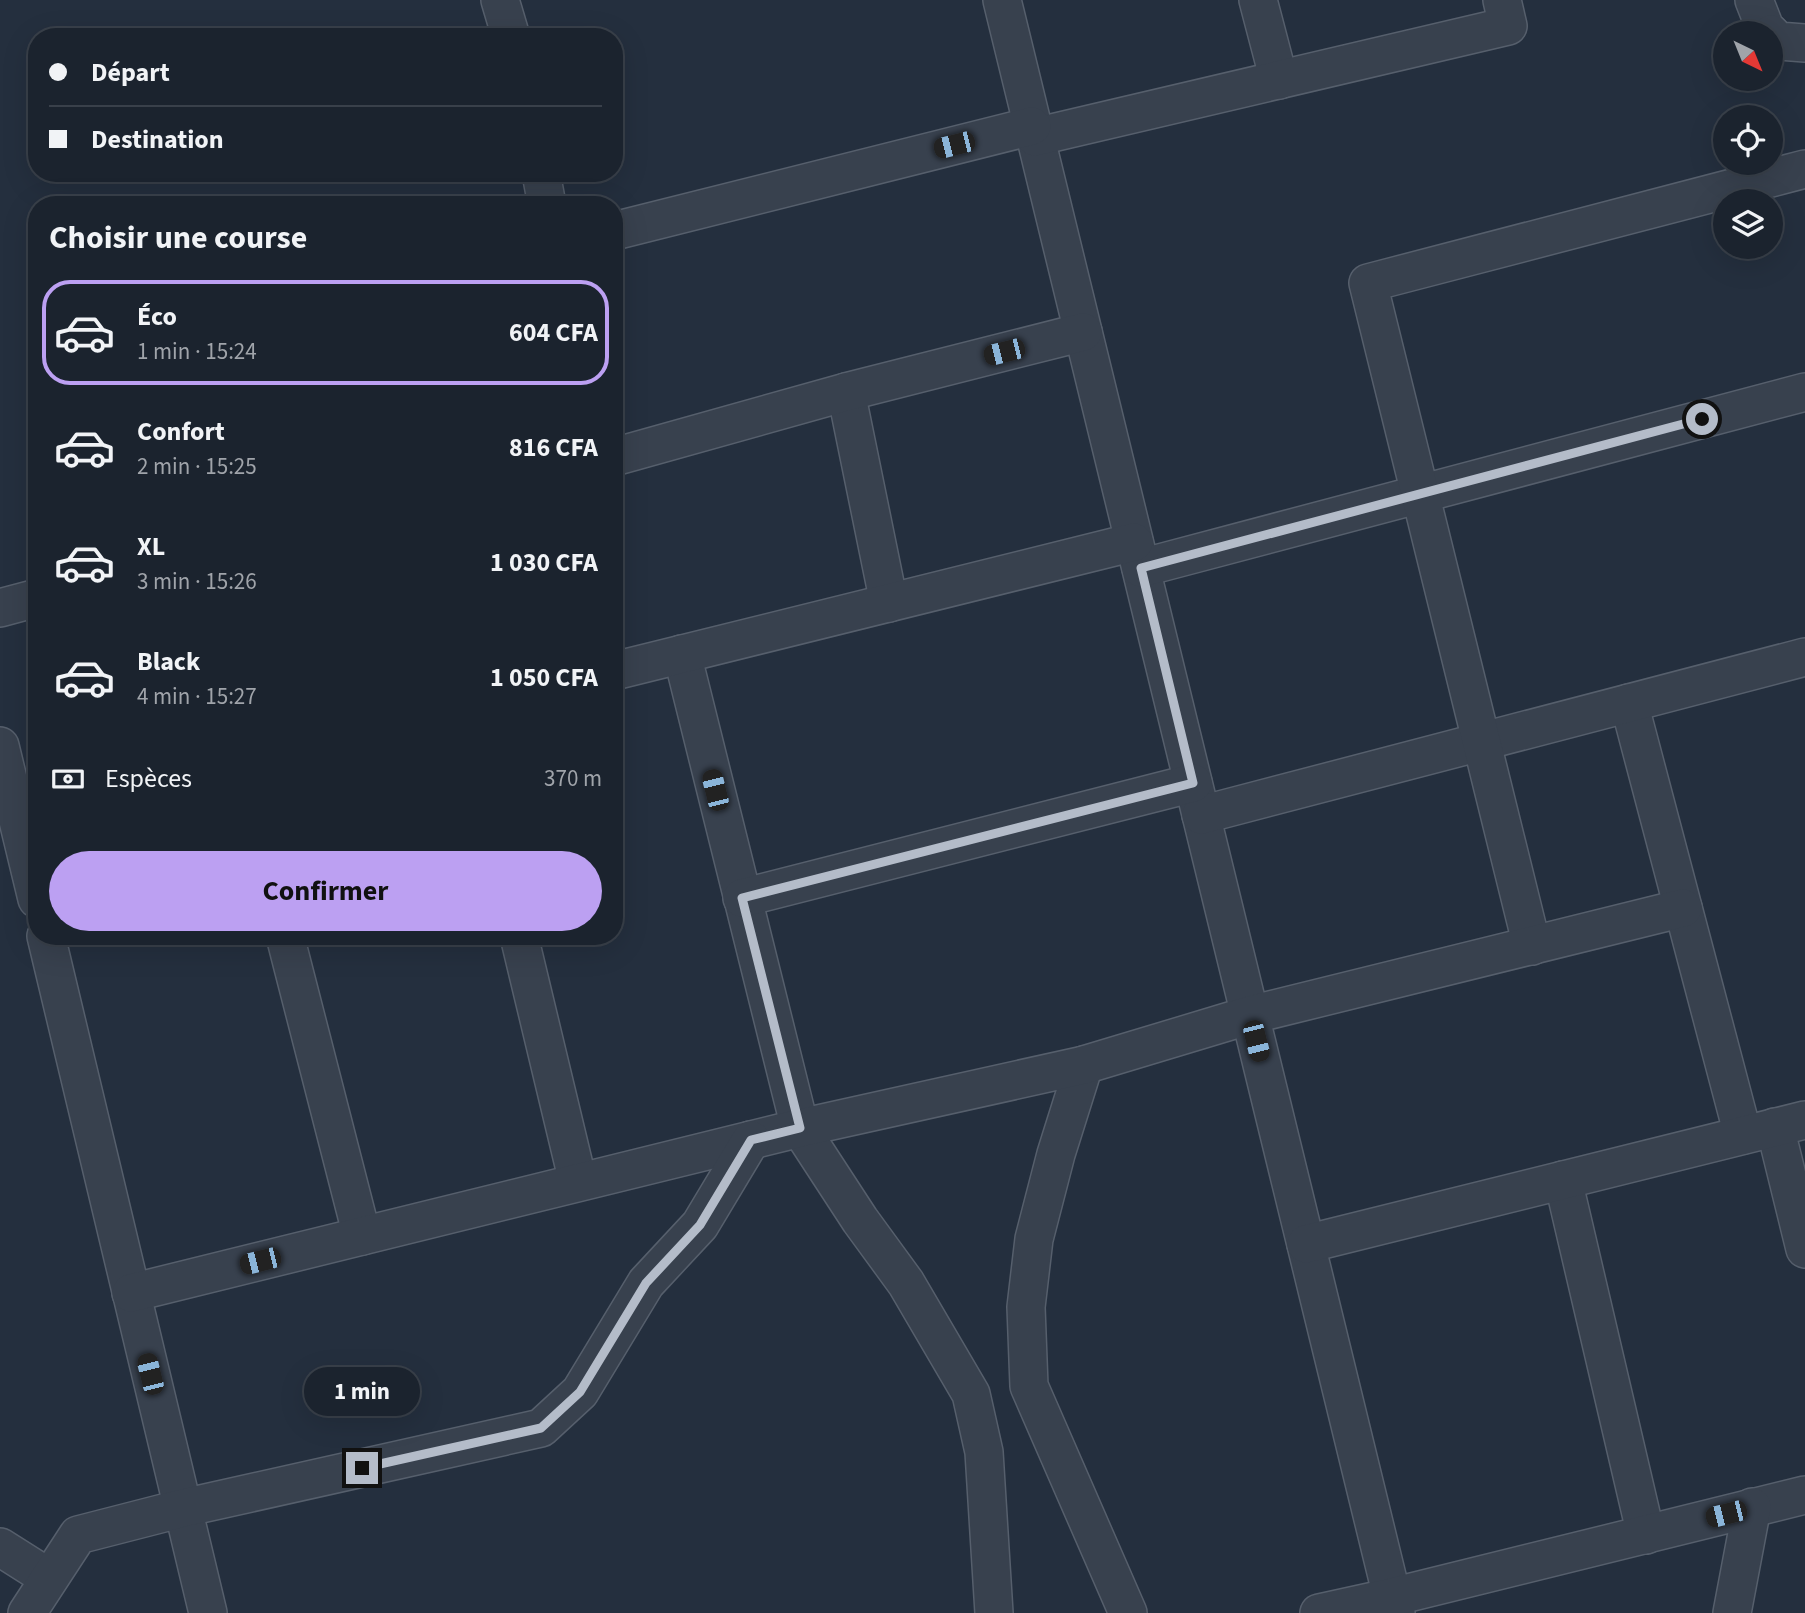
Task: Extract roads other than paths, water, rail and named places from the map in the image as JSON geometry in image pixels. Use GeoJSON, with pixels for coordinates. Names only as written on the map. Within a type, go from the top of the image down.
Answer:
{"type":"FeatureCollection","features":[{"type":"Feature","properties":{"kind":"street"},"geometry":{"type":"LineString","coordinates":[[500,0],[509,28]]}},
{"type":"Feature","properties":{"kind":"street"},"geometry":{"type":"LineString","coordinates":[[1002,0],[1394,1605]]}},
{"type":"Feature","properties":{"kind":"street"},"geometry":{"type":"LineString","coordinates":[[1258,0],[1279,80]]}},
{"type":"Feature","properties":{"kind":"street"},"geometry":{"type":"LineString","coordinates":[[623,228],[1034,131],[1279,80],[1508,26],[1502,0]]}},
{"type":"Feature","properties":{"kind":"street"},"geometry":{"type":"LineString","coordinates":[[1755,0],[1762,21]]}},
{"type":"Feature","properties":{"kind":"street"},"geometry":{"type":"LineString","coordinates":[[1783,41],[1805,43]]}},
{"type":"Feature","properties":{"kind":"street"},"geometry":{"type":"LineString","coordinates":[[1532,946],[1368,283],[1805,169]]}},
{"type":"Feature","properties":{"kind":"street"},"geometry":{"type":"LineString","coordinates":[[623,455],[1083,332]]}},
{"type":"Feature","properties":{"kind":"street"},"geometry":{"type":"LineString","coordinates":[[623,669],[888,603],[1137,555],[1420,494],[1805,392]]}},
{"type":"Feature","properties":{"kind":"street"},"geometry":{"type":"LineString","coordinates":[[846,393],[888,603]]}},
{"type":"Feature","properties":{"kind":"street"},"geometry":{"type":"LineString","coordinates":[[0,608],[28,600]]}},
{"type":"Feature","properties":{"kind":"street"},"geometry":{"type":"LineString","coordinates":[[682,654],[800,1128],[860,1220],[906,1283],[971,1394],[984,1452],[994,1613]]}},
{"type":"Feature","properties":{"kind":"street"},"geometry":{"type":"LineString","coordinates":[[742,898],[1197,799],[1481,741],[1805,657]]}},
{"type":"Feature","properties":{"kind":"street"},"geometry":{"type":"LineString","coordinates":[[1629,703],[1683,908],[1774,1127],[1805,1249]]}},
{"type":"Feature","properties":{"kind":"street"},"geometry":{"type":"LineString","coordinates":[[0,746],[28,862]]}},
{"type":"Feature","properties":{"kind":"street"},"geometry":{"type":"LineString","coordinates":[[131,1293],[800,1128],[1084,1065],[1250,1015],[1683,908]]}},
{"type":"Feature","properties":{"kind":"street"},"geometry":{"type":"LineString","coordinates":[[48,945],[208,1613]]}},
{"type":"Feature","properties":{"kind":"street"},"geometry":{"type":"LineString","coordinates":[[287,945],[362,1236]]}},
{"type":"Feature","properties":{"kind":"street"},"geometry":{"type":"LineString","coordinates":[[521,945],[578,1182]]}},
{"type":"Feature","properties":{"kind":"street"},"geometry":{"type":"LineString","coordinates":[[1084,1065],[1056,1154],[1034,1240],[1026,1307],[1029,1386],[1128,1613]]}},
{"type":"Feature","properties":{"kind":"street"},"geometry":{"type":"LineString","coordinates":[[1306,1244],[1774,1127]]}},
{"type":"Feature","properties":{"kind":"street"},"geometry":{"type":"LineString","coordinates":[[27,1613],[78,1535],[183,1508],[541,1428],[580,1392],[646,1283],[700,1225],[751,1140]]}},
{"type":"Feature","properties":{"kind":"street"},"geometry":{"type":"LineString","coordinates":[[1563,1180],[1646,1535]]}},
{"type":"Feature","properties":{"kind":"street"},"geometry":{"type":"LineString","coordinates":[[971,1394],[1029,1386]]}},
{"type":"Feature","properties":{"kind":"street"},"geometry":{"type":"LineString","coordinates":[[1319,1613],[1394,1605],[1646,1535],[1805,1495]]}},
{"type":"Feature","properties":{"kind":"street"},"geometry":{"type":"LineString","coordinates":[[1732,1613],[1752,1507]]}},
{"type":"Feature","properties":{"kind":"street"},"geometry":{"type":"LineString","coordinates":[[0,1547],[50,1578]]}}]}
